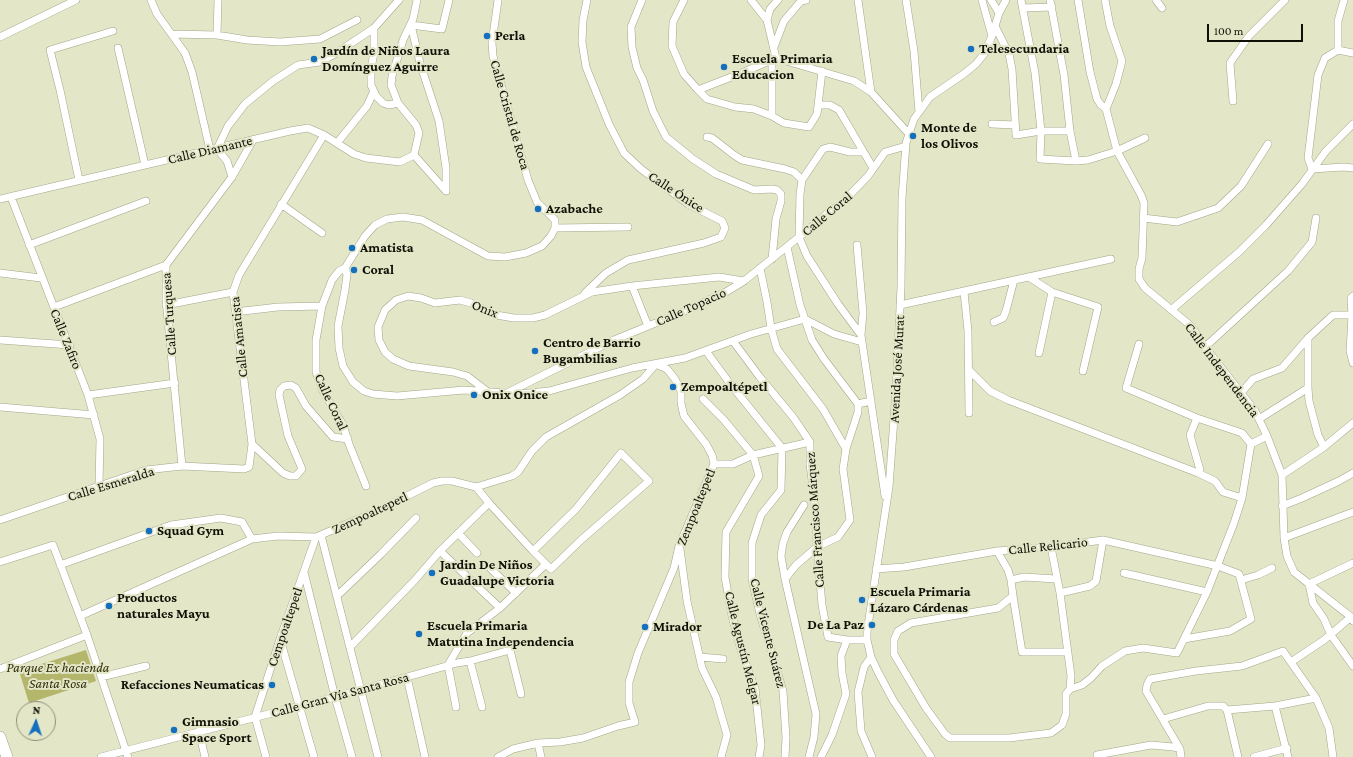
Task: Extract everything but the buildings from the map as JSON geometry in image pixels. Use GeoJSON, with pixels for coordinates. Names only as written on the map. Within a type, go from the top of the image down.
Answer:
{"type":"FeatureCollection","features":[{"type":"Feature","properties":{"kind":"highway"},"geometry":{"type":"LineString","coordinates":[[0,737],[7,757]]}},
{"type":"Feature","properties":{"kind":"street"},"geometry":{"type":"LineString","coordinates":[[0,37],[76,0]]}},
{"type":"Feature","properties":{"kind":"street"},"geometry":{"type":"LineString","coordinates":[[151,0],[156,14],[185,53],[214,149],[227,161],[232,177]]}},
{"type":"Feature","properties":{"kind":"street"},"geometry":{"type":"LineString","coordinates":[[218,0],[218,35]]}},
{"type":"Feature","properties":{"kind":"street"},"geometry":{"type":"LineString","coordinates":[[214,149],[228,126],[245,104],[272,81],[298,65],[320,62],[335,54],[374,28],[399,0]]}},
{"type":"Feature","properties":{"kind":"street"},"geometry":{"type":"LineString","coordinates":[[411,25],[420,63],[440,121],[446,168],[446,192],[414,155],[420,133],[416,125],[398,103],[391,85],[392,76],[403,40],[416,12],[417,0]]}},
{"type":"Feature","properties":{"kind":"street"},"geometry":{"type":"LineString","coordinates":[[411,25],[442,29],[449,0]]}},
{"type":"Feature","properties":{"kind":"street","name":"Calle Cristal de Roca"},"geometry":{"type":"LineString","coordinates":[[498,0],[492,43],[492,56],[528,180],[537,202],[555,224]]}},
{"type":"Feature","properties":{"kind":"street","name":"Calle Ónice"},"geometry":{"type":"LineString","coordinates":[[581,297],[606,273],[628,260],[704,243],[721,236],[725,228],[722,221],[688,204],[641,170],[624,154],[609,124],[586,67],[582,42],[583,20],[587,0]]}},
{"type":"Feature","properties":{"kind":"street"},"geometry":{"type":"LineString","coordinates":[[642,0],[631,27],[632,47],[637,68],[643,80],[653,111],[666,137],[693,159],[716,174],[754,190],[772,189],[777,190],[781,194],[781,201],[776,219],[772,259]]}},
{"type":"Feature","properties":{"kind":"street"},"geometry":{"type":"LineString","coordinates":[[751,0],[767,20],[774,49],[772,116]]}},
{"type":"Feature","properties":{"kind":"street"},"geometry":{"type":"LineString","coordinates":[[767,20],[770,9],[778,0]]}},
{"type":"Feature","properties":{"kind":"street"},"geometry":{"type":"LineString","coordinates":[[774,49],[784,21],[801,1],[806,0]]}},
{"type":"Feature","properties":{"kind":"street"},"geometry":{"type":"LineString","coordinates":[[858,0],[870,92]]}},
{"type":"Feature","properties":{"kind":"street"},"geometry":{"type":"LineString","coordinates":[[906,0],[914,51],[919,112]]}},
{"type":"Feature","properties":{"kind":"street"},"geometry":{"type":"LineString","coordinates":[[982,0],[992,36]]}},
{"type":"Feature","properties":{"kind":"street"},"geometry":{"type":"LineString","coordinates":[[991,0],[999,13]]}},
{"type":"Feature","properties":{"kind":"street","name":"Avenida José Murat"},"geometry":{"type":"LineString","coordinates":[[931,757],[893,700],[872,657],[867,640],[889,487],[896,391],[900,305],[902,198],[906,146],[914,119],[930,97],[965,73],[976,64],[984,54],[992,36],[999,13],[1006,0]]}},
{"type":"Feature","properties":{"kind":"street"},"geometry":{"type":"LineString","coordinates":[[1021,0],[1035,73],[1041,131],[1040,159],[1076,161],[1088,160],[1117,151],[1145,138]]}},
{"type":"Feature","properties":{"kind":"street","name":"Calle Independencia"},"geometry":{"type":"LineString","coordinates":[[1078,0],[1090,72],[1097,99],[1106,109],[1117,151],[1144,203],[1142,258],[1139,269],[1139,279],[1145,288],[1191,326],[1240,394],[1255,411],[1267,436],[1282,475],[1284,538],[1287,556],[1294,572],[1310,584],[1350,620]]}},
{"type":"Feature","properties":{"kind":"street"},"geometry":{"type":"LineString","coordinates":[[1105,0],[1110,26],[1122,61],[1116,84],[1106,109]]}},
{"type":"Feature","properties":{"kind":"street"},"geometry":{"type":"LineString","coordinates":[[1156,0],[1162,8]]}},
{"type":"Feature","properties":{"kind":"street"},"geometry":{"type":"LineString","coordinates":[[1233,101],[1230,63],[1249,36],[1284,0]]}},
{"type":"Feature","properties":{"kind":"street"},"geometry":{"type":"LineString","coordinates":[[1338,50],[1338,21],[1344,0]]}},
{"type":"Feature","properties":{"kind":"street"},"geometry":{"type":"LineString","coordinates":[[682,2],[673,22],[672,46],[684,74],[707,99],[735,107],[754,110],[772,116],[784,123],[809,127],[817,114],[822,71]]}},
{"type":"Feature","properties":{"kind":"street"},"geometry":{"type":"LineString","coordinates":[[1023,8],[1051,3],[1064,75],[1070,131],[1076,161]]}},
{"type":"Feature","properties":{"kind":"street"},"geometry":{"type":"LineString","coordinates":[[172,34],[218,35],[247,40],[280,42],[320,39],[357,20]]}},
{"type":"Feature","properties":{"kind":"street"},"geometry":{"type":"LineString","coordinates":[[995,26],[1008,54],[1012,69],[1016,135],[1041,131],[1070,131]]}},
{"type":"Feature","properties":{"kind":"street"},"geometry":{"type":"LineString","coordinates":[[374,28],[374,52],[371,68],[371,85],[374,93],[383,103],[389,105],[398,103]]}},
{"type":"Feature","properties":{"kind":"street"},"geometry":{"type":"LineString","coordinates":[[79,180],[50,50],[112,31]]}},
{"type":"Feature","properties":{"kind":"street"},"geometry":{"type":"LineString","coordinates":[[118,48],[145,165]]}},
{"type":"Feature","properties":{"kind":"street"},"geometry":{"type":"LineString","coordinates":[[1312,169],[1308,158],[1318,75],[1325,58],[1338,50],[1353,53]]}},
{"type":"Feature","properties":{"kind":"street"},"geometry":{"type":"LineString","coordinates":[[698,90],[774,59],[854,81],[870,92],[909,134]]}},
{"type":"Feature","properties":{"kind":"street"},"geometry":{"type":"LineString","coordinates":[[337,143],[367,106],[374,93]]}},
{"type":"Feature","properties":{"kind":"street"},"geometry":{"type":"LineString","coordinates":[[818,105],[830,105],[839,110],[862,152],[873,168]]}},
{"type":"Feature","properties":{"kind":"street"},"geometry":{"type":"LineString","coordinates":[[992,124],[1015,125]]}},
{"type":"Feature","properties":{"kind":"street"},"geometry":{"type":"LineString","coordinates":[[1171,310],[1239,252],[1266,225],[1302,184],[1326,151],[1353,124]]}},
{"type":"Feature","properties":{"kind":"street","name":"Calle Diamante"},"geometry":{"type":"LineString","coordinates":[[0,199],[308,128],[324,135],[354,154],[366,158],[400,162],[414,155]]}},
{"type":"Feature","properties":{"kind":"street","name":"Calle Amatista"},"geometry":{"type":"LineString","coordinates":[[249,467],[252,444],[233,292],[239,275],[324,135]]}},
{"type":"Feature","properties":{"kind":"street"},"geometry":{"type":"LineString","coordinates":[[707,137],[712,138],[734,156],[742,160],[794,172],[802,180]]}},
{"type":"Feature","properties":{"kind":"street","name":"Calle Turquesa"},"geometry":{"type":"LineString","coordinates":[[182,466],[166,305],[166,265],[232,177],[253,140]]}},
{"type":"Feature","properties":{"kind":"street"},"geometry":{"type":"LineString","coordinates":[[1143,218],[1177,222],[1218,208],[1241,186],[1268,144]]}},
{"type":"Feature","properties":{"kind":"street","name":"Calle Coral"},"geometry":{"type":"LineString","coordinates":[[744,281],[830,211],[842,203],[868,176],[885,152],[906,146]]}},
{"type":"Feature","properties":{"kind":"street"},"geometry":{"type":"LineString","coordinates":[[862,152],[850,152],[830,147],[823,149],[802,180],[800,194],[799,237],[807,256],[862,338]]}},
{"type":"Feature","properties":{"kind":"street"},"geometry":{"type":"LineString","coordinates":[[1312,169],[1344,167],[1353,168]]}},
{"type":"Feature","properties":{"kind":"street","name":"Calle Zafiro"},"geometry":{"type":"LineString","coordinates":[[10,197],[41,278],[70,345],[88,395],[100,439],[98,486]]}},
{"type":"Feature","properties":{"kind":"street"},"geometry":{"type":"LineString","coordinates":[[29,245],[146,201]]}},
{"type":"Feature","properties":{"kind":"street"},"geometry":{"type":"LineString","coordinates":[[281,204],[322,233]]}},
{"type":"Feature","properties":{"kind":"street","name":"Calle Coral"},"geometry":{"type":"LineString","coordinates":[[252,444],[283,473],[290,476],[296,476],[302,469],[288,436],[279,395],[280,390],[284,386],[291,385],[296,388],[306,406],[333,437],[348,439],[343,425],[323,391],[316,372],[316,340],[322,306],[332,280],[339,271],[345,268],[365,236],[375,225],[387,219],[403,217],[422,220],[488,256],[505,257],[526,253],[542,246],[551,236],[555,224]]}},
{"type":"Feature","properties":{"kind":"street"},"geometry":{"type":"LineString","coordinates":[[1205,347],[1288,272],[1312,242],[1316,218]]}},
{"type":"Feature","properties":{"kind":"street"},"geometry":{"type":"LineString","coordinates":[[555,224],[628,227]]}},
{"type":"Feature","properties":{"kind":"street"},"geometry":{"type":"LineString","coordinates":[[857,245],[863,313],[862,338],[886,502]]}},
{"type":"Feature","properties":{"kind":"street"},"geometry":{"type":"LineString","coordinates":[[785,579],[796,565],[816,547],[838,537],[850,520],[843,468],[846,449],[858,412],[858,404],[824,359],[812,340],[800,305],[787,247]]}},
{"type":"Feature","properties":{"kind":"street"},"geometry":{"type":"LineString","coordinates":[[900,305],[1111,259]]}},
{"type":"Feature","properties":{"kind":"street"},"geometry":{"type":"LineString","coordinates":[[54,308],[166,265]]}},
{"type":"Feature","properties":{"kind":"street"},"geometry":{"type":"LineString","coordinates":[[345,268],[347,275],[338,326],[339,348],[343,366],[353,382],[364,391],[373,394],[397,396],[464,390],[519,394],[549,391],[632,368],[685,358],[771,328],[805,319],[834,334],[862,338]]}},
{"type":"Feature","properties":{"kind":"street"},"geometry":{"type":"LineString","coordinates":[[760,268],[768,302],[771,328],[777,349],[823,409],[846,449]]}},
{"type":"Feature","properties":{"kind":"street"},"geometry":{"type":"LineString","coordinates":[[0,273],[41,278]]}},
{"type":"Feature","properties":{"kind":"street","name":"Onix"},"geometry":{"type":"LineString","coordinates":[[488,392],[467,376],[453,372],[409,366],[393,359],[385,352],[379,340],[378,327],[385,310],[396,300],[408,296],[421,298],[435,303],[460,300],[471,303],[496,315],[514,318],[533,318],[545,315],[592,292],[632,286],[719,277],[744,281]]}},
{"type":"Feature","properties":{"kind":"street"},"geometry":{"type":"LineString","coordinates":[[1029,277],[1052,292],[1098,307],[1083,371]]}},
{"type":"Feature","properties":{"kind":"street"},"geometry":{"type":"LineString","coordinates":[[994,322],[1003,318],[1014,280]]}},
{"type":"Feature","properties":{"kind":"street","name":"Calle Topacio"},"geometry":{"type":"LineString","coordinates":[[507,393],[614,340],[685,311],[726,292],[744,281]]}},
{"type":"Feature","properties":{"kind":"street"},"geometry":{"type":"LineString","coordinates":[[632,286],[648,326]]}},
{"type":"Feature","properties":{"kind":"street"},"geometry":{"type":"LineString","coordinates":[[166,305],[233,292]]}},
{"type":"Feature","properties":{"kind":"street"},"geometry":{"type":"LineString","coordinates":[[964,292],[968,331],[969,413]]}},
{"type":"Feature","properties":{"kind":"street"},"geometry":{"type":"LineString","coordinates":[[1039,353],[1052,292]]}},
{"type":"Feature","properties":{"kind":"street"},"geometry":{"type":"LineString","coordinates":[[1353,296],[1351,298],[1353,315],[1350,351],[1353,364]]}},
{"type":"Feature","properties":{"kind":"street"},"geometry":{"type":"LineString","coordinates":[[235,312],[278,307],[322,306]]}},
{"type":"Feature","properties":{"kind":"street"},"geometry":{"type":"LineString","coordinates":[[1240,394],[1253,380],[1282,368],[1308,338],[1333,315],[1353,315]]}},
{"type":"Feature","properties":{"kind":"street"},"geometry":{"type":"LineString","coordinates":[[1308,338],[1308,388],[1313,420],[1324,447]]}},
{"type":"Feature","properties":{"kind":"street"},"geometry":{"type":"LineString","coordinates":[[0,340],[70,345]]}},
{"type":"Feature","properties":{"kind":"street","name":"Calle Francisco Márquez"},"geometry":{"type":"LineString","coordinates":[[733,341],[810,442],[810,464],[816,512],[816,547],[822,605],[828,637],[847,640],[867,640]]}},
{"type":"Feature","properties":{"kind":"street"},"geometry":{"type":"LineString","coordinates":[[1013,596],[998,608],[911,623],[898,631],[894,640],[894,654],[926,708],[945,734],[950,738],[1009,738],[1051,733],[1062,725],[1066,714],[1066,694],[1070,689],[1082,685],[1091,678],[1102,666],[1125,651],[1143,648],[1177,653],[1184,639],[1218,566],[1242,498],[1251,444],[1242,433],[1197,418],[1126,388],[1138,344]]}},
{"type":"Feature","properties":{"kind":"street"},"geometry":{"type":"LineString","coordinates":[[706,350],[731,385],[782,448]]}},
{"type":"Feature","properties":{"kind":"street"},"geometry":{"type":"LineString","coordinates":[[548,566],[476,487],[500,480],[518,472],[532,451],[546,437],[620,395],[643,379],[656,364]]}},
{"type":"Feature","properties":{"kind":"street","name":"Zempoaltepetl"},"geometry":{"type":"LineString","coordinates":[[498,757],[513,748],[538,743],[560,742],[583,738],[635,722],[629,703],[629,682],[638,653],[674,568],[679,546],[714,464],[712,454],[706,444],[684,416],[681,403],[681,391],[675,379],[667,369],[656,364]]}},
{"type":"Feature","properties":{"kind":"street"},"geometry":{"type":"LineString","coordinates":[[969,370],[990,391],[1008,400],[1198,473],[1215,481],[1223,492],[1242,498]]}},
{"type":"Feature","properties":{"kind":"street"},"geometry":{"type":"LineString","coordinates":[[88,395],[174,383]]}},
{"type":"Feature","properties":{"kind":"street"},"geometry":{"type":"LineString","coordinates":[[1259,419],[1308,388]]}},
{"type":"Feature","properties":{"kind":"street","name":"Calle Agustín Melgar"},"geometry":{"type":"LineString","coordinates":[[703,399],[724,420],[753,455],[759,476],[726,532],[725,577],[732,616],[742,654],[756,688],[761,752],[759,757]]}},
{"type":"Feature","properties":{"kind":"street"},"geometry":{"type":"LineString","coordinates":[[858,404],[871,401]]}},
{"type":"Feature","properties":{"kind":"street"},"geometry":{"type":"LineString","coordinates":[[0,407],[94,415]]}},
{"type":"Feature","properties":{"kind":"street"},"geometry":{"type":"LineString","coordinates":[[1197,418],[1190,435],[1200,470],[1198,473]]}},
{"type":"Feature","properties":{"kind":"street"},"geometry":{"type":"LineString","coordinates":[[1282,475],[1324,447],[1353,423]]}},
{"type":"Feature","properties":{"kind":"street"},"geometry":{"type":"LineString","coordinates":[[1251,444],[1267,436]]}},
{"type":"Feature","properties":{"kind":"street"},"geometry":{"type":"LineString","coordinates":[[348,439],[366,486]]}},
{"type":"Feature","properties":{"kind":"street"},"geometry":{"type":"LineString","coordinates":[[714,464],[733,464],[753,455],[810,442]]}},
{"type":"Feature","properties":{"kind":"street","name":"Calle Vicente Suárez"},"geometry":{"type":"LineString","coordinates":[[782,448],[780,490],[761,515],[752,543],[752,579],[760,614],[783,691],[786,738],[785,757]]}},
{"type":"Feature","properties":{"kind":"street"},"geometry":{"type":"LineString","coordinates":[[456,708],[448,665],[467,633],[500,608],[649,480],[621,453],[576,509],[533,551]]}},
{"type":"Feature","properties":{"kind":"street","name":"Calle Esmeralda"},"geometry":{"type":"LineString","coordinates":[[0,520],[146,470],[182,466],[244,469],[249,467]]}},
{"type":"Feature","properties":{"kind":"street"},"geometry":{"type":"LineString","coordinates":[[1282,506],[1308,496],[1353,473]]}},
{"type":"Feature","properties":{"kind":"street","name":"Zempoaltepetl"},"geometry":{"type":"LineString","coordinates":[[318,536],[375,512],[433,483],[452,481],[476,487]]}},
{"type":"Feature","properties":{"kind":"street"},"geometry":{"type":"LineString","coordinates":[[350,647],[458,533],[489,503]]}},
{"type":"Feature","properties":{"kind":"street"},"geometry":{"type":"LineString","coordinates":[[804,505],[786,532],[781,556],[816,714],[814,737],[809,757]]}},
{"type":"Feature","properties":{"kind":"street"},"geometry":{"type":"LineString","coordinates":[[1284,538],[1353,512]]}},
{"type":"Feature","properties":{"kind":"street"},"geometry":{"type":"LineString","coordinates":[[60,565],[171,525],[221,518],[242,522],[252,539]]}},
{"type":"Feature","properties":{"kind":"street"},"geometry":{"type":"LineString","coordinates":[[338,596],[416,518]]}},
{"type":"Feature","properties":{"kind":"street"},"geometry":{"type":"LineString","coordinates":[[458,533],[478,553]]}},
{"type":"Feature","properties":{"kind":"street"},"geometry":{"type":"LineString","coordinates":[[80,616],[252,539],[278,536],[318,536],[338,596],[378,757]]}},
{"type":"Feature","properties":{"kind":"street","name":"Cempoaltepetl"},"geometry":{"type":"LineString","coordinates":[[255,717],[280,639],[318,536]]}},
{"type":"Feature","properties":{"kind":"street"},"geometry":{"type":"LineString","coordinates":[[1060,593],[1090,586],[1096,581],[1103,540]]}},
{"type":"Feature","properties":{"kind":"street","name":"Calle Relicario"},"geometry":{"type":"LineString","coordinates":[[876,569],[904,567],[997,551],[1051,547],[1103,540],[1218,566],[1240,574],[1241,580]]}},
{"type":"Feature","properties":{"kind":"street"},"geometry":{"type":"LineString","coordinates":[[0,562],[54,545],[60,565],[87,635],[127,754]]}},
{"type":"Feature","properties":{"kind":"street"},"geometry":{"type":"LineString","coordinates":[[679,546],[688,601],[702,668],[716,698],[727,735],[722,757]]}},
{"type":"Feature","properties":{"kind":"street"},"geometry":{"type":"LineString","coordinates":[[1051,547],[1056,579],[1060,593],[1070,676],[1070,689]]}},
{"type":"Feature","properties":{"kind":"street"},"geometry":{"type":"LineString","coordinates":[[997,551],[1008,570],[1011,580],[1022,652],[1067,652]]}},
{"type":"Feature","properties":{"kind":"street"},"geometry":{"type":"LineString","coordinates":[[440,552],[500,608]]}},
{"type":"Feature","properties":{"kind":"street"},"geometry":{"type":"LineString","coordinates":[[1353,562],[1310,584],[1313,603],[1334,632],[1353,666]]}},
{"type":"Feature","properties":{"kind":"street"},"geometry":{"type":"LineString","coordinates":[[490,568],[516,593]]}},
{"type":"Feature","properties":{"kind":"street"},"geometry":{"type":"LineString","coordinates":[[1184,639],[1230,631],[1251,619],[1241,580],[1258,575],[1272,568]]}},
{"type":"Feature","properties":{"kind":"street"},"geometry":{"type":"LineString","coordinates":[[304,572],[335,697],[352,757]]}},
{"type":"Feature","properties":{"kind":"street"},"geometry":{"type":"LineString","coordinates":[[1124,573],[1207,592]]}},
{"type":"Feature","properties":{"kind":"street"},"geometry":{"type":"LineString","coordinates":[[1011,580],[1024,577],[1056,579]]}},
{"type":"Feature","properties":{"kind":"street"},"geometry":{"type":"LineString","coordinates":[[1291,662],[1350,620]]}},
{"type":"Feature","properties":{"kind":"street"},"geometry":{"type":"LineString","coordinates":[[0,669],[87,635]]}},
{"type":"Feature","properties":{"kind":"street"},"geometry":{"type":"LineString","coordinates":[[280,639],[314,757]]}},
{"type":"Feature","properties":{"kind":"street"},"geometry":{"type":"LineString","coordinates":[[822,757],[832,735],[846,694],[841,656],[847,640]]}},
{"type":"Feature","properties":{"kind":"street","name":"Calle Gran Vía Santa Rosa"},"geometry":{"type":"LineString","coordinates":[[101,757],[127,754],[199,731],[335,697],[448,665],[470,661],[510,650],[521,694]]}},
{"type":"Feature","properties":{"kind":"street"},"geometry":{"type":"LineString","coordinates":[[1182,757],[1180,749],[1146,691],[1150,679],[1196,671],[1242,666],[1283,651],[1316,698],[1329,728],[1333,757]]}},
{"type":"Feature","properties":{"kind":"street"},"geometry":{"type":"LineString","coordinates":[[700,657],[723,659]]}},
{"type":"Feature","properties":{"kind":"street"},"geometry":{"type":"LineString","coordinates":[[872,657],[864,667],[858,692],[861,731],[872,757]]}},
{"type":"Feature","properties":{"kind":"street"},"geometry":{"type":"LineString","coordinates":[[470,661],[482,707]]}},
{"type":"Feature","properties":{"kind":"street"},"geometry":{"type":"LineString","coordinates":[[101,677],[146,666]]}},
{"type":"Feature","properties":{"kind":"street"},"geometry":{"type":"LineString","coordinates":[[407,677],[425,757]]}},
{"type":"Feature","properties":{"kind":"street"},"geometry":{"type":"LineString","coordinates":[[846,694],[858,692]]}},
{"type":"Feature","properties":{"kind":"street"},"geometry":{"type":"LineString","coordinates":[[1227,710],[1275,706],[1316,698]]}},
{"type":"Feature","properties":{"kind":"street"},"geometry":{"type":"LineString","coordinates":[[1163,719],[1208,706],[1223,706],[1227,710],[1238,757]]}},
{"type":"Feature","properties":{"kind":"street"},"geometry":{"type":"LineString","coordinates":[[1275,706],[1287,748],[1288,757]]}},
{"type":"Feature","properties":{"kind":"street"},"geometry":{"type":"LineString","coordinates":[[255,717],[266,757]]}},
{"type":"Feature","properties":{"kind":"street"},"geometry":{"type":"LineString","coordinates":[[199,731],[205,757]]}},
{"type":"Feature","properties":{"kind":"street"},"geometry":{"type":"LineString","coordinates":[[538,743],[541,757]]}},
{"type":"Feature","properties":{"kind":"street"},"geometry":{"type":"LineString","coordinates":[[1097,755],[1151,745],[1180,749]]}},
{"type":"Feature","properties":{"kind":"street"},"geometry":{"type":"LineString","coordinates":[[1254,757],[1287,748]]}},
{"type":"Feature","properties":{"kind":"green space","name":"Parque Ex hacienda Santa Rosa"},"geometry":{"type":"Polygon","coordinates":[[[86,650],[96,681],[35,701],[28,701],[19,671],[86,650]]]}},
{"type":"Feature","properties":{"kind":"place","name":"Perla"},"geometry":{"type":"Point","coordinates":[487,36]}},
{"type":"Feature","properties":{"kind":"place","name":"Telesecundaria"},"geometry":{"type":"Point","coordinates":[971,49]}},
{"type":"Feature","properties":{"kind":"place","name":"Jardín de Niños Laura Domínguez Aguirre"},"geometry":{"type":"Point","coordinates":[314,59]}},
{"type":"Feature","properties":{"kind":"place","name":"Escuela Primaria Educacion"},"geometry":{"type":"Point","coordinates":[724,67]}},
{"type":"Feature","properties":{"kind":"place","name":"Monte de los Olivos"},"geometry":{"type":"Point","coordinates":[913,136]}},
{"type":"Feature","properties":{"kind":"place","name":"Azabache"},"geometry":{"type":"Point","coordinates":[538,209]}},
{"type":"Feature","properties":{"kind":"place","name":"Amatista"},"geometry":{"type":"Point","coordinates":[352,248]}},
{"type":"Feature","properties":{"kind":"place","name":"Coral"},"geometry":{"type":"Point","coordinates":[354,270]}},
{"type":"Feature","properties":{"kind":"place","name":"Centro de Barrio Bugambilias"},"geometry":{"type":"Point","coordinates":[535,351]}},
{"type":"Feature","properties":{"kind":"place","name":"Zempoaltépetl"},"geometry":{"type":"Point","coordinates":[673,387]}},
{"type":"Feature","properties":{"kind":"place","name":"Onix Onice"},"geometry":{"type":"Point","coordinates":[474,395]}},
{"type":"Feature","properties":{"kind":"place","name":"Squad Gym"},"geometry":{"type":"Point","coordinates":[149,531]}},
{"type":"Feature","properties":{"kind":"place","name":"Jardin De Niños Guadalupe Victoria"},"geometry":{"type":"Point","coordinates":[432,573]}},
{"type":"Feature","properties":{"kind":"place","name":"Escuela Primaria Lázaro Cárdenas"},"geometry":{"type":"Point","coordinates":[862,600]}},
{"type":"Feature","properties":{"kind":"place","name":"Productos naturales Mayu"},"geometry":{"type":"Point","coordinates":[109,606]}},
{"type":"Feature","properties":{"kind":"place","name":"De La Paz"},"geometry":{"type":"Point","coordinates":[872,625]}},
{"type":"Feature","properties":{"kind":"place","name":"Mirador"},"geometry":{"type":"Point","coordinates":[645,627]}},
{"type":"Feature","properties":{"kind":"place","name":"Escuela Primaria Matutina Independencia"},"geometry":{"type":"Point","coordinates":[419,634]}},
{"type":"Feature","properties":{"kind":"place","name":"Refacciones Neumaticas"},"geometry":{"type":"Point","coordinates":[272,685]}},
{"type":"Feature","properties":{"kind":"place","name":"Gimnasio Space Sport"},"geometry":{"type":"Point","coordinates":[174,730]}}]}
